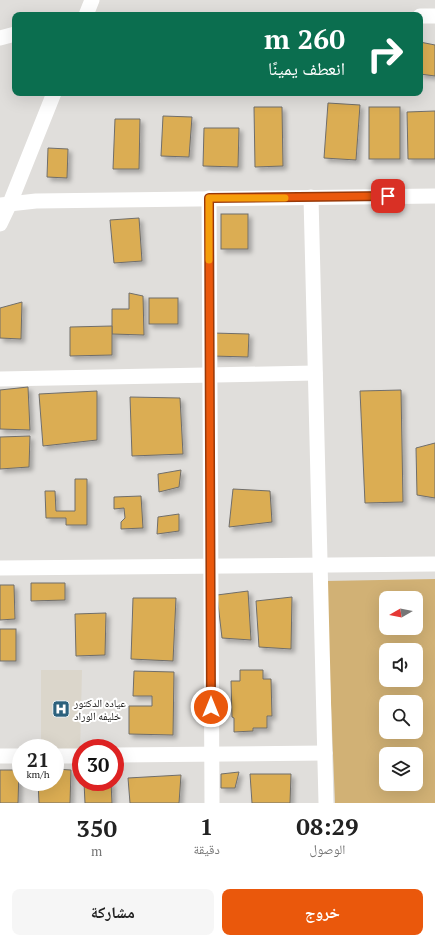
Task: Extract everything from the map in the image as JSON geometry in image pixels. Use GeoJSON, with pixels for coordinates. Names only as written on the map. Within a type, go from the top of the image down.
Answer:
{"type":"FeatureCollection","features":[{"type":"Feature","properties":{"kind":"street"},"geometry":{"type":"LineString","coordinates":[[87,12],[92,0]]}},
{"type":"Feature","properties":{"kind":"street"},"geometry":{"type":"LineString","coordinates":[[423,16],[435,16]]}},
{"type":"Feature","properties":{"kind":"street"},"geometry":{"type":"LineString","coordinates":[[0,38],[12,35]]}},
{"type":"Feature","properties":{"kind":"street"},"geometry":{"type":"LineString","coordinates":[[0,224],[5,204],[53,96]]}},
{"type":"Feature","properties":{"kind":"street"},"geometry":{"type":"LineString","coordinates":[[5,204],[36,201],[435,196]]}},
{"type":"Feature","properties":{"kind":"street"},"geometry":{"type":"LineString","coordinates":[[311,197],[326,803]]}},
{"type":"Feature","properties":{"kind":"street"},"geometry":{"type":"LineString","coordinates":[[209,198],[212,803]]}},
{"type":"Feature","properties":{"kind":"street"},"geometry":{"type":"LineString","coordinates":[[0,380],[315,373]]}},
{"type":"Feature","properties":{"kind":"street"},"geometry":{"type":"LineString","coordinates":[[0,568],[435,564]]}},
{"type":"Feature","properties":{"kind":"street"},"geometry":{"type":"LineString","coordinates":[[124,755],[325,753]]}},
{"type":"Feature","properties":{"kind":"street"},"geometry":{"type":"LineString","coordinates":[[0,756],[12,756]]}},
{"type":"Feature","properties":{"kind":"shaded area"},"geometry":{"type":"Polygon","coordinates":[[[435,579],[435,803],[335,803],[326,581],[435,579]]]}},
{"type":"Feature","properties":{"kind":"shaded area","name":"عياده الدكتور خليفه الوراد"},"geometry":{"type":"Polygon","coordinates":[[[41,670],[82,670],[80,739],[72,739],[72,752],[64,752],[64,739],[41,739],[41,670]]]}},
{"type":"Feature","properties":{"kind":"building"},"geometry":{"type":"Polygon","coordinates":[[[423,43],[435,45],[435,76],[423,74],[423,43]]]}},
{"type":"Feature","properties":{"kind":"building"},"geometry":{"type":"Polygon","coordinates":[[[328,103],[360,105],[356,160],[324,158],[328,103]]]}},
{"type":"Feature","properties":{"kind":"building"},"geometry":{"type":"Polygon","coordinates":[[[254,107],[282,107],[283,166],[255,167],[254,107]]]}},
{"type":"Feature","properties":{"kind":"building"},"geometry":{"type":"Polygon","coordinates":[[[369,107],[400,107],[400,159],[369,159],[369,107]]]}},
{"type":"Feature","properties":{"kind":"building"},"geometry":{"type":"Polygon","coordinates":[[[435,111],[435,159],[408,159],[407,112],[435,111]]]}},
{"type":"Feature","properties":{"kind":"building"},"geometry":{"type":"Polygon","coordinates":[[[163,116],[192,117],[189,157],[161,156],[163,116]]]}},
{"type":"Feature","properties":{"kind":"building"},"geometry":{"type":"Polygon","coordinates":[[[115,119],[140,119],[139,169],[113,169],[115,119]]]}},
{"type":"Feature","properties":{"kind":"building"},"geometry":{"type":"Polygon","coordinates":[[[204,128],[239,128],[238,167],[203,166],[204,128]]]}},
{"type":"Feature","properties":{"kind":"building"},"geometry":{"type":"Polygon","coordinates":[[[48,148],[68,149],[67,178],[47,177],[48,148]]]}},
{"type":"Feature","properties":{"kind":"building"},"geometry":{"type":"Polygon","coordinates":[[[221,214],[248,214],[248,249],[221,249],[221,214]]]}},
{"type":"Feature","properties":{"kind":"building"},"geometry":{"type":"Polygon","coordinates":[[[139,218],[142,261],[114,263],[110,220],[139,218]]]}},
{"type":"Feature","properties":{"kind":"building"},"geometry":{"type":"Polygon","coordinates":[[[129,293],[143,296],[144,335],[112,334],[112,309],[129,309],[129,293]]]}},
{"type":"Feature","properties":{"kind":"building"},"geometry":{"type":"Polygon","coordinates":[[[149,298],[178,298],[178,324],[149,324],[149,298]]]}},
{"type":"Feature","properties":{"kind":"building"},"geometry":{"type":"Polygon","coordinates":[[[22,302],[21,339],[0,338],[0,308],[22,302]]]}},
{"type":"Feature","properties":{"kind":"building"},"geometry":{"type":"Polygon","coordinates":[[[112,326],[112,355],[70,356],[70,327],[112,326]]]}},
{"type":"Feature","properties":{"kind":"building"},"geometry":{"type":"Polygon","coordinates":[[[213,333],[249,334],[248,357],[212,356],[213,333]]]}},
{"type":"Feature","properties":{"kind":"building"},"geometry":{"type":"Polygon","coordinates":[[[28,387],[30,430],[0,429],[0,390],[28,387]]]}},
{"type":"Feature","properties":{"kind":"building"},"geometry":{"type":"Polygon","coordinates":[[[401,390],[403,502],[365,503],[360,391],[401,390]]]}},
{"type":"Feature","properties":{"kind":"building"},"geometry":{"type":"Polygon","coordinates":[[[97,391],[97,440],[43,446],[39,394],[97,391]]]}},
{"type":"Feature","properties":{"kind":"building"},"geometry":{"type":"Polygon","coordinates":[[[130,397],[180,398],[183,454],[132,456],[130,397]]]}},
{"type":"Feature","properties":{"kind":"building"},"geometry":{"type":"Polygon","coordinates":[[[30,436],[29,467],[0,469],[0,437],[30,436]]]}},
{"type":"Feature","properties":{"kind":"building"},"geometry":{"type":"Polygon","coordinates":[[[435,443],[435,498],[417,495],[416,448],[435,443]]]}},
{"type":"Feature","properties":{"kind":"building"},"geometry":{"type":"Polygon","coordinates":[[[181,470],[179,487],[159,492],[158,474],[181,470]]]}},
{"type":"Feature","properties":{"kind":"building"},"geometry":{"type":"Polygon","coordinates":[[[75,479],[87,479],[87,525],[66,525],[66,518],[46,518],[45,491],[55,491],[56,511],[75,511],[75,479]]]}},
{"type":"Feature","properties":{"kind":"building"},"geometry":{"type":"Polygon","coordinates":[[[233,489],[270,491],[272,522],[229,527],[233,489]]]}},
{"type":"Feature","properties":{"kind":"building"},"geometry":{"type":"Polygon","coordinates":[[[141,496],[143,528],[121,529],[121,522],[125,518],[124,508],[114,509],[114,497],[141,496]]]}},
{"type":"Feature","properties":{"kind":"building"},"geometry":{"type":"Polygon","coordinates":[[[179,514],[179,531],[157,534],[158,517],[179,514]]]}},
{"type":"Feature","properties":{"kind":"building"},"geometry":{"type":"Polygon","coordinates":[[[31,583],[65,583],[65,600],[31,601],[31,583]]]}},
{"type":"Feature","properties":{"kind":"building"},"geometry":{"type":"Polygon","coordinates":[[[0,585],[14,585],[15,619],[0,620],[0,585]]]}},
{"type":"Feature","properties":{"kind":"building"},"geometry":{"type":"Polygon","coordinates":[[[248,591],[251,640],[222,638],[217,595],[248,591]]]}},
{"type":"Feature","properties":{"kind":"building"},"geometry":{"type":"Polygon","coordinates":[[[292,597],[291,649],[259,647],[256,601],[292,597]]]}},
{"type":"Feature","properties":{"kind":"building"},"geometry":{"type":"Polygon","coordinates":[[[133,598],[176,598],[173,661],[131,659],[133,598]]]}},
{"type":"Feature","properties":{"kind":"building"},"geometry":{"type":"Polygon","coordinates":[[[106,613],[105,655],[76,656],[75,614],[106,613]]]}},
{"type":"Feature","properties":{"kind":"building"},"geometry":{"type":"Polygon","coordinates":[[[0,629],[16,629],[16,661],[0,661],[0,629]]]}},
{"type":"Feature","properties":{"kind":"building"},"geometry":{"type":"Polygon","coordinates":[[[240,670],[263,670],[263,679],[271,679],[272,716],[267,716],[267,728],[253,728],[253,731],[234,732],[231,681],[240,681],[240,670]]]}},
{"type":"Feature","properties":{"kind":"building"},"geometry":{"type":"Polygon","coordinates":[[[134,671],[174,672],[173,735],[129,734],[129,706],[152,706],[152,696],[133,696],[134,671]]]}},
{"type":"Feature","properties":{"kind":"building"},"geometry":{"type":"Polygon","coordinates":[[[0,770],[12,770],[12,791],[18,791],[18,803],[0,803],[0,770]]]}},
{"type":"Feature","properties":{"kind":"building"},"geometry":{"type":"Polygon","coordinates":[[[64,770],[71,770],[70,803],[39,803],[38,791],[64,791],[64,770]]]}},
{"type":"Feature","properties":{"kind":"building"},"geometry":{"type":"Polygon","coordinates":[[[239,772],[235,788],[221,788],[221,774],[239,772]]]}},
{"type":"Feature","properties":{"kind":"building"},"geometry":{"type":"Polygon","coordinates":[[[250,774],[291,774],[290,803],[252,803],[250,774]]]}},
{"type":"Feature","properties":{"kind":"building"},"geometry":{"type":"Polygon","coordinates":[[[181,775],[179,803],[130,803],[128,778],[181,775]]]}},
{"type":"Feature","properties":{"kind":"building"},"geometry":{"type":"Polygon","coordinates":[[[84,791],[111,791],[112,803],[85,803],[84,791]]]}},
{"type":"Feature","properties":{"kind":"slow traffic"},"geometry":{"type":"LineString","coordinates":[[209,260],[209,198],[285,198]]}},
{"type":"Feature","properties":{"kind":"place","name":"عياده الدكتور خليفه الوراد"},"geometry":{"type":"Point","coordinates":[61,709]}},
{"type":"Feature","properties":{"kind":"route"},"geometry":{"type":"LineString","coordinates":[[211,707],[209,198],[388,196]]}}]}
